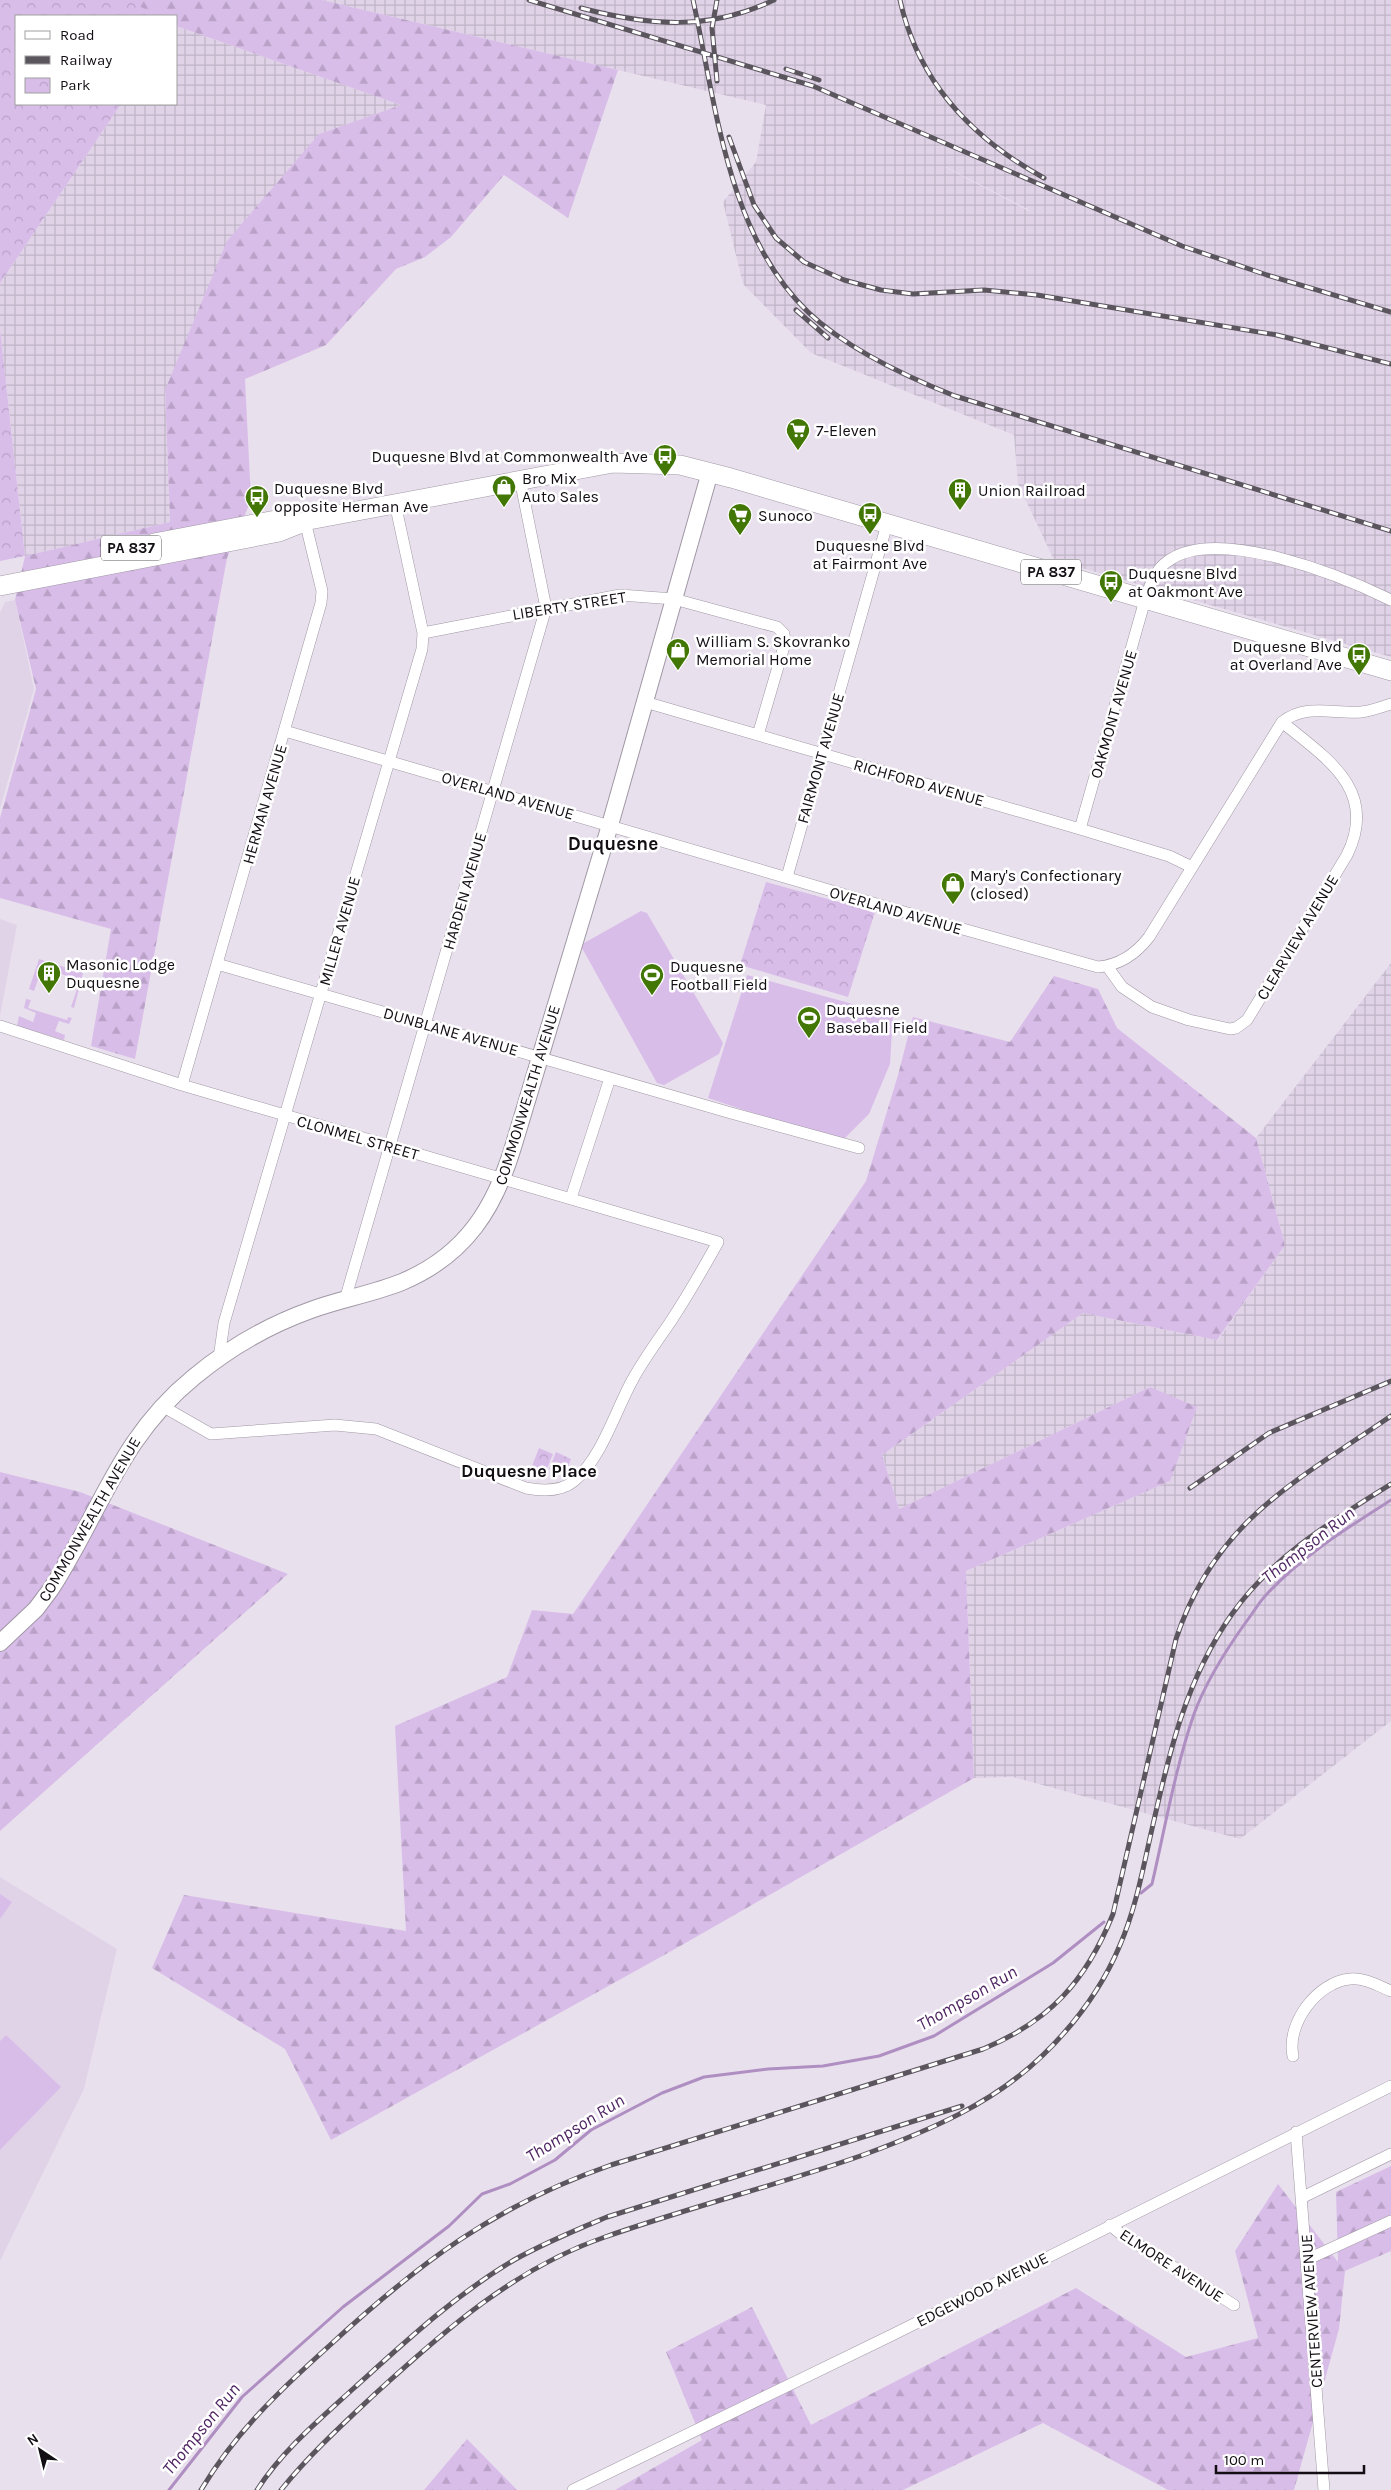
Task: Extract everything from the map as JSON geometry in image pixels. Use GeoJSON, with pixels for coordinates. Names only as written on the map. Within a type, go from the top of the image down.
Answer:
{"type":"FeatureCollection","features":[{"type":"Feature","properties":{"kind":"main road","name":"PA 837"},"geometry":{"type":"LineString","coordinates":[[2,579],[259,529],[276,520],[305,520],[588,467],[628,462],[680,465],[710,472],[1391,671]]}},
{"type":"Feature","properties":{"kind":"street","name":"COMMONWEALTH AVENUE"},"geometry":{"type":"LineString","coordinates":[[0,1643],[30,1615],[52,1589],[117,1467],[136,1438],[162,1406],[193,1378],[219,1358],[276,1324],[402,1281],[444,1258],[476,1226],[494,1199],[503,1178],[610,824],[710,472]]}},
{"type":"Feature","properties":{"kind":"street","name":"HARDEN AVENUE"},"geometry":{"type":"LineString","coordinates":[[345,1300],[546,608],[520,479]]}},
{"type":"Feature","properties":{"kind":"street","name":"MILLER AVENUE"},"geometry":{"type":"LineString","coordinates":[[219,1358],[224,1323],[422,650],[424,632],[395,503]]}},
{"type":"Feature","properties":{"kind":"street","name":"HERMAN AVENUE"},"geometry":{"type":"LineString","coordinates":[[182,1085],[321,603],[322,591],[305,520]]}},
{"type":"Feature","properties":{"kind":"street","name":"FAIRMONT AVENUE"},"geometry":{"type":"LineString","coordinates":[[787,877],[887,524]]}},
{"type":"Feature","properties":{"kind":"street","name":"OAKMONT AVENUE"},"geometry":{"type":"LineString","coordinates":[[1080,829],[1145,600],[1153,578],[1167,561],[1188,551],[1222,547],[1250,552],[1327,573],[1391,600]]}},
{"type":"Feature","properties":{"kind":"street","name":"LIBERTY STREET"},"geometry":{"type":"LineString","coordinates":[[424,632],[620,594],[674,599],[777,627],[784,634],[785,643],[758,735]]}},
{"type":"Feature","properties":{"kind":"street","name":"RICHFORD AVENUE"},"geometry":{"type":"LineString","coordinates":[[645,702],[1080,829],[1169,856],[1192,867]]}},
{"type":"Feature","properties":{"kind":"street"},"geometry":{"type":"LineString","coordinates":[[1107,966],[1123,961],[1143,945],[1282,722],[1292,715],[1312,710],[1362,712],[1391,704]]}},
{"type":"Feature","properties":{"kind":"street","name":"CLEARVIEW AVENUE"},"geometry":{"type":"LineString","coordinates":[[1107,966],[1128,993],[1161,1012],[1230,1029],[1236,1028],[1247,1020],[1347,855],[1356,826],[1354,802],[1347,781],[1334,764],[1282,722]]}},
{"type":"Feature","properties":{"kind":"street","name":"OVERLAND AVENUE"},"geometry":{"type":"LineString","coordinates":[[285,731],[494,790],[1081,963],[1107,966]]}},
{"type":"Feature","properties":{"kind":"street","name":"DUNBLANE AVENUE"},"geometry":{"type":"LineString","coordinates":[[217,964],[859,1148]]}},
{"type":"Feature","properties":{"kind":"street","name":"CLONMEL STREET"},"geometry":{"type":"LineString","coordinates":[[0,1026],[182,1085],[718,1242],[684,1301],[633,1377],[618,1413],[588,1465],[572,1483],[548,1490],[526,1488],[509,1483],[376,1429],[335,1425],[211,1434],[197,1428],[162,1406]]}},
{"type":"Feature","properties":{"kind":"street"},"geometry":{"type":"LineString","coordinates":[[571,1198],[610,1078]]}},
{"type":"Feature","properties":{"kind":"street"},"geometry":{"type":"LineString","coordinates":[[1293,2056],[1292,2037],[1296,2024],[1324,1990],[1344,1980],[1355,1978],[1391,1990]]}},
{"type":"Feature","properties":{"kind":"street","name":"EDGEWOOD AVENUE"},"geometry":{"type":"LineString","coordinates":[[573,2490],[849,2356],[1391,2086]]}},
{"type":"Feature","properties":{"kind":"street","name":"CENTERVIEW AVENUE"},"geometry":{"type":"LineString","coordinates":[[1296,2132],[1303,2197],[1306,2260],[1324,2490]]}},
{"type":"Feature","properties":{"kind":"street"},"geometry":{"type":"LineString","coordinates":[[1303,2197],[1391,2154]]}},
{"type":"Feature","properties":{"kind":"street"},"geometry":{"type":"LineString","coordinates":[[1306,2260],[1391,2221]]}},
{"type":"Feature","properties":{"kind":"street","name":"ELMORE AVENUE"},"geometry":{"type":"LineString","coordinates":[[1110,2225],[1121,2234],[1234,2304]]}},
{"type":"Feature","properties":{"kind":"shaded area"},"geometry":{"type":"Polygon","coordinates":[[[322,0],[1391,0],[1391,657],[1054,560],[1018,484],[1014,435],[811,353],[743,284],[723,202],[756,162],[766,105],[322,0]],[[945,167],[1031,211],[946,167],[945,167]]]}},
{"type":"Feature","properties":{"kind":"shaded area"},"geometry":{"type":"Polygon","coordinates":[[[178,27],[401,105],[319,134],[165,390],[170,522],[25,556],[0,329],[0,283],[120,105],[178,105],[178,27]]]}},
{"type":"Feature","properties":{"kind":"shaded area"},"geometry":{"type":"Polygon","coordinates":[[[15,600],[34,689],[0,809],[0,613],[5,602],[15,600]]]}},
{"type":"Feature","properties":{"kind":"shaded area"},"geometry":{"type":"Polygon","coordinates":[[[0,919],[17,925],[0,1016],[0,919]]]}},
{"type":"Feature","properties":{"kind":"shaded area"},"geometry":{"type":"Polygon","coordinates":[[[1391,963],[1391,1721],[1240,1839],[1013,1777],[974,1778],[966,1571],[1170,1481],[1150,1387],[899,1509],[882,1455],[1083,1313],[1218,1340],[1285,1245],[1256,1138],[1391,963]]]}},
{"type":"Feature","properties":{"kind":"shaded area"},"geometry":{"type":"Polygon","coordinates":[[[0,1877],[117,1949],[84,2089],[0,2261],[0,1877]]]}},
{"type":"Feature","properties":{"kind":"green space"},"geometry":{"type":"Polygon","coordinates":[[[0,0],[322,0],[618,70],[568,218],[504,175],[451,237],[425,257],[396,269],[326,345],[245,379],[251,500],[227,558],[135,1059],[91,1046],[111,929],[0,898],[0,818],[36,689],[15,600],[25,556],[170,522],[165,390],[227,241],[319,134],[401,105],[178,27],[178,15],[15,15],[0,0]]]}},
{"type":"Feature","properties":{"kind":"green space"},"geometry":{"type":"Polygon","coordinates":[[[0,0],[128,0],[156,15],[15,15],[15,105],[120,105],[0,283],[0,0]]]}},
{"type":"Feature","properties":{"kind":"green space"},"geometry":{"type":"Polygon","coordinates":[[[0,329],[25,556],[0,561],[0,329]]]}},
{"type":"Feature","properties":{"kind":"green space"},"geometry":{"type":"Polygon","coordinates":[[[766,882],[875,912],[848,997],[740,965],[766,882]]]}},
{"type":"Feature","properties":{"kind":"green space","name":"Duquesne Football Field"},"geometry":{"type":"Polygon","coordinates":[[[641,911],[647,913],[723,1043],[719,1054],[664,1085],[657,1083],[582,948],[584,943],[641,911]]]}},
{"type":"Feature","properties":{"kind":"green space"},"geometry":{"type":"Polygon","coordinates":[[[39,959],[83,973],[74,1008],[71,1007],[80,980],[42,968],[34,991],[29,989],[39,959]]]}},
{"type":"Feature","properties":{"kind":"green space","name":"Duquesne Baseball Field"},"geometry":{"type":"Polygon","coordinates":[[[747,975],[893,1015],[890,1064],[869,1114],[844,1139],[765,1117],[708,1098],[747,975]]]}},
{"type":"Feature","properties":{"kind":"green space"},"geometry":{"type":"Polygon","coordinates":[[[1054,976],[1098,989],[1117,1028],[1256,1138],[1285,1245],[1217,1340],[1083,1313],[882,1455],[899,1509],[1150,1387],[1197,1407],[1170,1481],[966,1571],[974,1778],[675,1949],[331,2140],[285,2049],[152,1968],[184,1895],[406,1931],[395,1726],[507,1677],[532,1610],[573,1614],[866,1181],[898,1075],[913,1017],[1010,1042],[1054,976]]]}},
{"type":"Feature","properties":{"kind":"green space"},"geometry":{"type":"Polygon","coordinates":[[[26,999],[31,1000],[28,1008],[67,1020],[68,1017],[72,1018],[69,1024],[59,1021],[55,1031],[65,1035],[64,1040],[17,1026],[19,1016],[33,1022],[36,1013],[24,1008],[26,999]]]}},
{"type":"Feature","properties":{"kind":"green space"},"geometry":{"type":"Polygon","coordinates":[[[539,1448],[553,1454],[546,1471],[532,1466],[539,1448]]]}},
{"type":"Feature","properties":{"kind":"green space"},"geometry":{"type":"Polygon","coordinates":[[[556,1452],[571,1459],[568,1467],[557,1472],[549,1469],[556,1452]]]}},
{"type":"Feature","properties":{"kind":"green space"},"geometry":{"type":"Polygon","coordinates":[[[0,1472],[80,1492],[288,1574],[0,1831],[0,1472]]]}},
{"type":"Feature","properties":{"kind":"green space"},"geometry":{"type":"Polygon","coordinates":[[[0,1894],[12,1902],[0,1919],[0,1894]]]}},
{"type":"Feature","properties":{"kind":"green space"},"geometry":{"type":"Polygon","coordinates":[[[6,2035],[61,2087],[0,2150],[0,2041],[6,2035]]]}},
{"type":"Feature","properties":{"kind":"green space"},"geometry":{"type":"Polygon","coordinates":[[[1391,2166],[1391,2251],[1345,2271],[1339,2329],[1294,2490],[1168,2490],[1043,2423],[903,2490],[615,2490],[702,2440],[666,2352],[752,2307],[811,2425],[1076,2288],[1186,2357],[1258,2338],[1235,2251],[1278,2184],[1338,2262],[1336,2192],[1391,2166]]]}},
{"type":"Feature","properties":{"kind":"green space"},"geometry":{"type":"Polygon","coordinates":[[[467,2439],[517,2490],[424,2490],[467,2439]]]}},
{"type":"Feature","properties":{"kind":"waterway","name":"Thompson Run"},"geometry":{"type":"LineString","coordinates":[[1141,1893],[1152,1884],[1176,1777],[1194,1714],[1210,1678],[1224,1655],[1261,1600],[1295,1567],[1326,1543],[1391,1500]]}},
{"type":"Feature","properties":{"kind":"waterway","name":"Thompson Run"},"geometry":{"type":"LineString","coordinates":[[169,2490],[242,2397],[343,2307],[449,2226],[482,2194],[510,2184],[555,2160],[591,2130],[662,2093],[704,2077],[768,2069],[823,2066],[879,2056],[934,2036],[1053,1963],[1104,1922]]}},
{"type":"Feature","properties":{"kind":"railway"},"geometry":{"type":"LineString","coordinates":[[529,0],[813,86],[1182,246],[1267,275],[1391,312]]}},
{"type":"Feature","properties":{"kind":"railway"},"geometry":{"type":"LineString","coordinates":[[693,0],[718,124],[742,206],[759,245],[781,280],[808,312],[840,338],[897,371],[955,396],[1391,531]]}},
{"type":"Feature","properties":{"kind":"railway"},"geometry":{"type":"LineString","coordinates":[[717,0],[712,28],[717,81]]}},
{"type":"Feature","properties":{"kind":"railway"},"geometry":{"type":"LineString","coordinates":[[581,8],[631,19],[679,22],[726,17],[774,0]]}},
{"type":"Feature","properties":{"kind":"railway"},"geometry":{"type":"LineString","coordinates":[[900,0],[908,30],[920,57],[952,105],[994,145],[1018,163],[1044,178]]}},
{"type":"Feature","properties":{"kind":"railway"},"geometry":{"type":"LineString","coordinates":[[786,69],[819,80]]}},
{"type":"Feature","properties":{"kind":"railway"},"geometry":{"type":"LineString","coordinates":[[729,137],[754,205],[776,238],[804,262],[844,280],[881,290],[913,294],[984,290],[1037,295],[1277,335],[1391,364]]}},
{"type":"Feature","properties":{"kind":"railway"},"geometry":{"type":"LineString","coordinates":[[796,310],[828,338]]}},
{"type":"Feature","properties":{"kind":"railway"},"geometry":{"type":"LineString","coordinates":[[1190,1488],[1269,1433],[1391,1381]]}},
{"type":"Feature","properties":{"kind":"railway"},"geometry":{"type":"LineString","coordinates":[[201,2490],[229,2449],[259,2413],[311,2363],[395,2288],[427,2263],[494,2218],[569,2181],[611,2165],[983,2049],[1028,2026],[1046,2012],[1078,1979],[1091,1959],[1113,1914],[1176,1639],[1192,1598],[1213,1564],[1236,1534],[1262,1508],[1291,1484],[1391,1416]]}},
{"type":"Feature","properties":{"kind":"railway"},"geometry":{"type":"LineString","coordinates":[[281,2490],[303,2464],[339,2428],[428,2346],[511,2283],[572,2250],[605,2237],[831,2166],[912,2136],[981,2102],[1003,2088],[1043,2055],[1077,2017],[1097,1990],[1126,1931],[1135,1902],[1165,1772],[1181,1717],[1202,1664],[1216,1639],[1248,1593],[1285,1557],[1326,1526],[1391,1484]]}},
{"type":"Feature","properties":{"kind":"railway"},"geometry":{"type":"LineString","coordinates":[[257,2490],[267,2475],[302,2436],[411,2337],[471,2288],[525,2254],[607,2217],[962,2106]]}},
{"type":"Feature","properties":{"kind":"place","name":"7-Eleven"},"geometry":{"type":"Point","coordinates":[798,451]}},
{"type":"Feature","properties":{"kind":"place","name":"Duquesne Blvd at Commonwealth Ave"},"geometry":{"type":"Point","coordinates":[665,477]}},
{"type":"Feature","properties":{"kind":"place","name":"Bro Mix Auto Sales"},"geometry":{"type":"Point","coordinates":[504,508]}},
{"type":"Feature","properties":{"kind":"place","name":"Union Railroad"},"geometry":{"type":"Point","coordinates":[960,511]}},
{"type":"Feature","properties":{"kind":"place","name":"Duquesne Blvd opposite Herman Ave"},"geometry":{"type":"Point","coordinates":[257,518]}},
{"type":"Feature","properties":{"kind":"place","name":"Duquesne Blvd at Fairmont Ave"},"geometry":{"type":"Point","coordinates":[870,535]}},
{"type":"Feature","properties":{"kind":"place","name":"Sunoco"},"geometry":{"type":"Point","coordinates":[740,536]}},
{"type":"Feature","properties":{"kind":"place","name":"Duquesne Blvd at Oakmont Ave"},"geometry":{"type":"Point","coordinates":[1111,603]}},
{"type":"Feature","properties":{"kind":"place","name":"William S. Skovranko Memorial Home"},"geometry":{"type":"Point","coordinates":[678,671]}},
{"type":"Feature","properties":{"kind":"place","name":"Duquesne Blvd at Overland Ave"},"geometry":{"type":"Point","coordinates":[1359,676]}},
{"type":"Feature","properties":{"kind":"place","name":"Mary's Confectionary (closed)"},"geometry":{"type":"Point","coordinates":[953,905]}},
{"type":"Feature","properties":{"kind":"place","name":"Masonic Lodge Duquesne"},"geometry":{"type":"Point","coordinates":[49,994]}},
{"type":"Feature","properties":{"kind":"place","name":"Duquesne Football Field"},"geometry":{"type":"Point","coordinates":[652,996]}},
{"type":"Feature","properties":{"kind":"place","name":"Duquesne Baseball Field"},"geometry":{"type":"Point","coordinates":[809,1039]}},
{"type":"Feature","properties":{"kind":"district","name":"Duquesne"},"geometry":{"type":"Point","coordinates":[613,843]}},
{"type":"Feature","properties":{"kind":"district","name":"Duquesne Place"},"geometry":{"type":"Point","coordinates":[529,1471]}}]}
